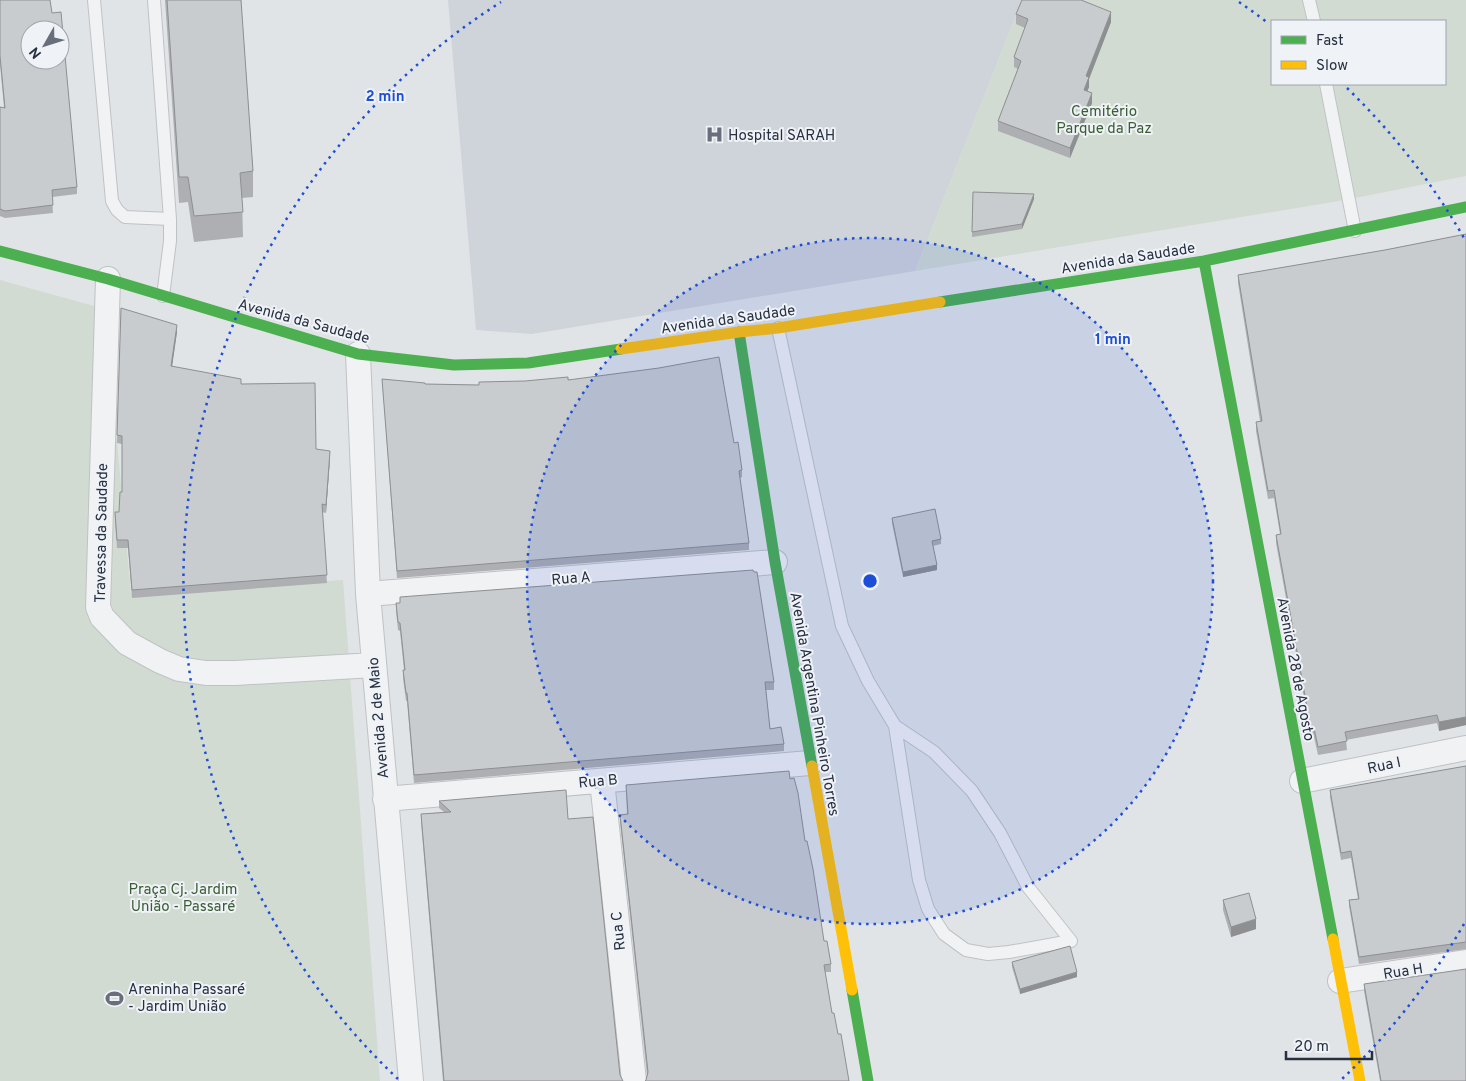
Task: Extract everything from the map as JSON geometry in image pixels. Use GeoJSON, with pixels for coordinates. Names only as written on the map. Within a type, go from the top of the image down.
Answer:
{"type":"FeatureCollection","features":[{"type":"Feature","properties":{"kind":"street","name":"Avenida da Saudade"},"geometry":{"type":"LineString","coordinates":[[0,250],[108,279],[358,354],[454,365],[509,364],[528,363],[778,328],[1204,261],[1466,207]]}},
{"type":"Feature","properties":{"kind":"street","name":"Avenida 28 de Agosto"},"geometry":{"type":"LineString","coordinates":[[1204,261],[1360,1081]]}},
{"type":"Feature","properties":{"kind":"street","name":"Travessa da Saudade"},"geometry":{"type":"LineString","coordinates":[[108,279],[98,607],[102,618],[127,643],[160,661],[180,669],[206,673],[236,673],[374,665]]}},
{"type":"Feature","properties":{"kind":"street","name":"Avenida Argentina Pinheiro Torres"},"geometry":{"type":"LineString","coordinates":[[739,332],[775,562],[868,1081]]}},
{"type":"Feature","properties":{"kind":"street","name":"Avenida 2 de Maio"},"geometry":{"type":"LineString","coordinates":[[358,354],[368,594],[411,1081]]}},
{"type":"Feature","properties":{"kind":"street","name":"Rua A"},"geometry":{"type":"LineString","coordinates":[[368,594],[775,562]]}},
{"type":"Feature","properties":{"kind":"street","name":"Rua I"},"geometry":{"type":"LineString","coordinates":[[1302,782],[1466,748]]}},
{"type":"Feature","properties":{"kind":"street","name":"Rua B"},"geometry":{"type":"LineString","coordinates":[[385,799],[810,763]]}},
{"type":"Feature","properties":{"kind":"street","name":"Rua C"},"geometry":{"type":"LineString","coordinates":[[602,781],[634,1081]]}},
{"type":"Feature","properties":{"kind":"street","name":"Rua H"},"geometry":{"type":"LineString","coordinates":[[1340,981],[1466,962]]}},
{"type":"Feature","properties":{"kind":"lane"},"geometry":{"type":"LineString","coordinates":[[94,0],[112,201],[125,218],[170,219]]}},
{"type":"Feature","properties":{"kind":"lane"},"geometry":{"type":"LineString","coordinates":[[154,0],[170,219],[170,241],[162,296]]}},
{"type":"Feature","properties":{"kind":"lane"},"geometry":{"type":"LineString","coordinates":[[1309,0],[1314,20]]}},
{"type":"Feature","properties":{"kind":"lane"},"geometry":{"type":"LineString","coordinates":[[1326,85],[1355,231]]}},
{"type":"Feature","properties":{"kind":"lane"},"geometry":{"type":"LineString","coordinates":[[778,328],[842,626],[868,681],[895,726],[919,880],[928,909],[944,934],[966,950],[988,954],[1071,941],[1028,887],[1000,834],[972,791],[934,752],[895,726]]}},
{"type":"Feature","properties":{"kind":"shaded area","name":"Hospital SARAH"},"geometry":{"type":"Polygon","coordinates":[[[448,0],[1022,0],[915,271],[532,334],[476,330],[448,0]]]}},
{"type":"Feature","properties":{"kind":"green space","name":"Cemitério Parque da Paz"},"geometry":{"type":"Polygon","coordinates":[[[1022,0],[1466,0],[1466,176],[1345,200],[915,271],[1022,0]]]}},
{"type":"Feature","properties":{"kind":"green space","name":"Praça Cj. Jardim União - Passaré"},"geometry":{"type":"Polygon","coordinates":[[[0,280],[105,309],[131,594],[343,580],[380,1081],[0,1081],[0,280]]]}},
{"type":"Feature","properties":{"kind":"building"},"geometry":{"type":"Polygon","coordinates":[[[0,0],[50,0],[52,13],[61,12],[62,20],[20,20],[20,70],[66,70],[77,187],[52,190],[53,205],[5,211],[0,209],[0,107],[5,108],[0,56],[0,0]]]}},
{"type":"Feature","properties":{"kind":"building"},"geometry":{"type":"Polygon","coordinates":[[[167,0],[241,0],[253,171],[240,173],[243,212],[194,216],[188,177],[179,177],[167,0]]]}},
{"type":"Feature","properties":{"kind":"building"},"geometry":{"type":"Polygon","coordinates":[[[1022,0],[1081,0],[1111,12],[1086,76],[1089,77],[1084,90],[1092,93],[1070,148],[998,121],[1021,61],[1014,57],[1028,19],[1016,14],[1022,0]]]}},
{"type":"Feature","properties":{"kind":"building"},"geometry":{"type":"Polygon","coordinates":[[[973,192],[1034,194],[1022,224],[972,232],[973,192]]]}},
{"type":"Feature","properties":{"kind":"building"},"geometry":{"type":"Polygon","coordinates":[[[1466,234],[1466,717],[1439,722],[1437,715],[1345,732],[1347,741],[1318,747],[1314,728],[1311,729],[1276,535],[1281,534],[1274,490],[1268,491],[1256,422],[1262,421],[1238,275],[1466,234]]]}},
{"type":"Feature","properties":{"kind":"building"},"geometry":{"type":"Polygon","coordinates":[[[121,308],[177,325],[171,366],[241,379],[241,384],[315,383],[316,449],[330,451],[326,505],[322,504],[327,575],[132,590],[128,540],[117,540],[115,512],[119,512],[120,492],[122,492],[122,436],[117,435],[121,308]]]}},
{"type":"Feature","properties":{"kind":"building"},"geometry":{"type":"Polygon","coordinates":[[[719,357],[734,443],[738,442],[742,470],[739,471],[749,543],[397,571],[382,379],[425,384],[479,385],[479,382],[525,381],[568,377],[568,380],[659,368],[719,357]]]}},
{"type":"Feature","properties":{"kind":"building"},"geometry":{"type":"Polygon","coordinates":[[[935,509],[941,539],[932,541],[937,565],[903,572],[892,518],[935,509]]]}},
{"type":"Feature","properties":{"kind":"building"},"geometry":{"type":"Polygon","coordinates":[[[753,570],[757,572],[774,682],[765,682],[770,729],[781,727],[784,744],[414,775],[407,693],[403,670],[405,670],[396,603],[400,603],[400,597],[753,570]]]}},
{"type":"Feature","properties":{"kind":"building"},"geometry":{"type":"Polygon","coordinates":[[[1466,766],[1466,942],[1359,957],[1349,900],[1359,899],[1351,851],[1341,853],[1330,790],[1466,766]]]}},
{"type":"Feature","properties":{"kind":"building"},"geometry":{"type":"Polygon","coordinates":[[[789,771],[790,779],[794,778],[798,793],[805,841],[807,841],[813,869],[824,941],[827,941],[831,964],[824,965],[832,1013],[834,1013],[838,1034],[841,1034],[849,1081],[645,1081],[648,1072],[620,815],[628,814],[626,785],[789,771]]]}},
{"type":"Feature","properties":{"kind":"building"},"geometry":{"type":"Polygon","coordinates":[[[566,790],[568,819],[593,817],[620,1075],[623,1081],[444,1081],[421,814],[451,812],[439,801],[566,790]]]}},
{"type":"Feature","properties":{"kind":"building"},"geometry":{"type":"Polygon","coordinates":[[[1249,893],[1256,919],[1231,927],[1223,900],[1249,893]]]}},
{"type":"Feature","properties":{"kind":"building"},"geometry":{"type":"Polygon","coordinates":[[[1070,946],[1077,972],[1020,989],[1012,962],[1070,946]]]}},
{"type":"Feature","properties":{"kind":"building"},"geometry":{"type":"Polygon","coordinates":[[[1466,969],[1466,1081],[1381,1081],[1364,984],[1466,969]]]}},
{"type":"Feature","properties":{"kind":"traffic: fast"},"geometry":{"type":"LineString","coordinates":[[940,302],[1204,261],[1466,207]]}},
{"type":"Feature","properties":{"kind":"traffic: fast"},"geometry":{"type":"LineString","coordinates":[[0,251],[108,279],[358,354],[454,365],[528,363],[621,349]]}},
{"type":"Feature","properties":{"kind":"traffic: fast"},"geometry":{"type":"LineString","coordinates":[[1204,261],[1333,939]]}},
{"type":"Feature","properties":{"kind":"traffic: fast"},"geometry":{"type":"LineString","coordinates":[[739,332],[775,562],[812,766]]}},
{"type":"Feature","properties":{"kind":"traffic: fast"},"geometry":{"type":"LineString","coordinates":[[852,990],[868,1081]]}},
{"type":"Feature","properties":{"kind":"traffic: slow"},"geometry":{"type":"LineString","coordinates":[[621,349],[778,328],[940,302]]}},
{"type":"Feature","properties":{"kind":"traffic: slow"},"geometry":{"type":"LineString","coordinates":[[812,766],[852,990]]}},
{"type":"Feature","properties":{"kind":"traffic: slow"},"geometry":{"type":"LineString","coordinates":[[1333,939],[1360,1081]]}},
{"type":"Feature","properties":{"kind":"place","name":"Hospital SARAH"},"geometry":{"type":"Point","coordinates":[714,135]}},
{"type":"Feature","properties":{"kind":"place","name":"Areninha Passaré - Jardim União"},"geometry":{"type":"Point","coordinates":[114,998]}}]}
